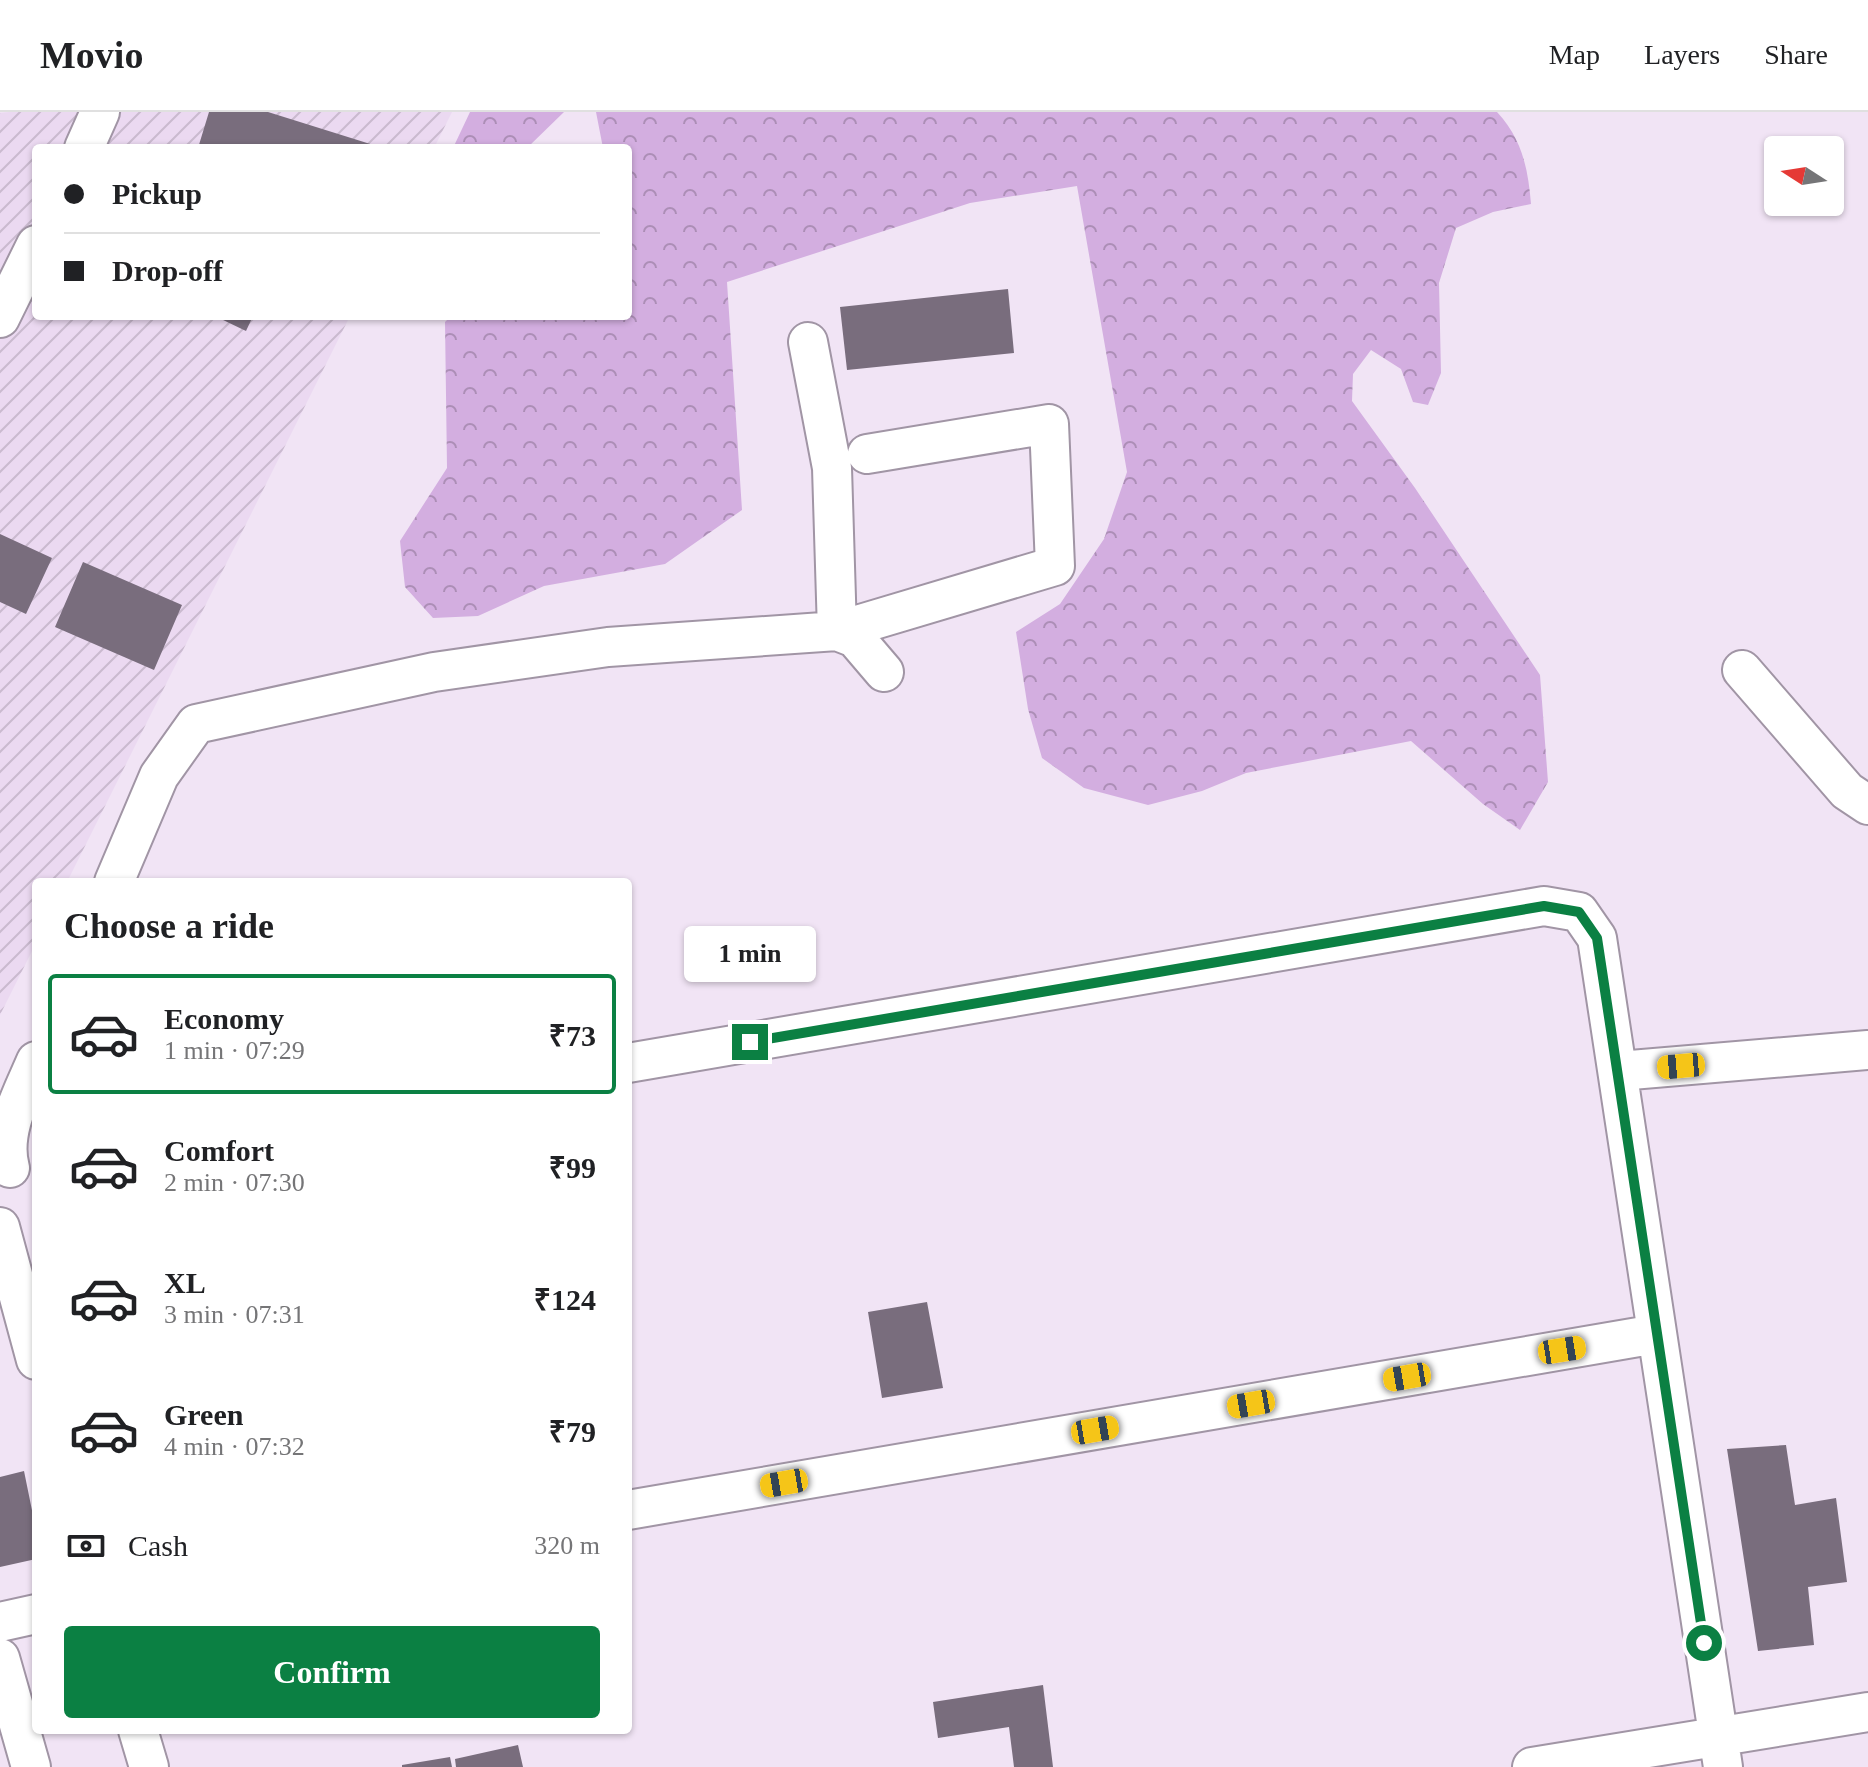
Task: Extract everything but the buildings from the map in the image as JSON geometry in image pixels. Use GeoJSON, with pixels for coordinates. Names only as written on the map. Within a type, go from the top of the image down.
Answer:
{"type":"FeatureCollection","features":[{"type":"Feature","properties":{"kind":"street"},"geometry":{"type":"LineString","coordinates":[[86,144],[100,112]]}},
{"type":"Feature","properties":{"kind":"street"},"geometry":{"type":"LineString","coordinates":[[0,318],[32,253]]}},
{"type":"Feature","properties":{"kind":"street"},"geometry":{"type":"LineString","coordinates":[[808,342],[832,468],[837,631]]}},
{"type":"Feature","properties":{"kind":"street"},"geometry":{"type":"LineString","coordinates":[[116,878],[159,776],[196,724],[434,672],[608,647],[837,631],[1055,566],[1049,424],[867,454]]}},
{"type":"Feature","properties":{"kind":"street"},"geometry":{"type":"LineString","coordinates":[[837,631],[855,638],[884,672]]}},
{"type":"Feature","properties":{"kind":"street"},"geometry":{"type":"LineString","coordinates":[[1742,670],[1847,791],[1868,805]]}},
{"type":"Feature","properties":{"kind":"street"},"geometry":{"type":"LineString","coordinates":[[632,1062],[1544,906],[1579,912],[1597,938],[1721,1751]]}},
{"type":"Feature","properties":{"kind":"street"},"geometry":{"type":"LineString","coordinates":[[1619,1071],[1868,1050]]}},
{"type":"Feature","properties":{"kind":"street"},"geometry":{"type":"LineString","coordinates":[[15,1170],[6,1152],[14,1112],[32,1070]]}},
{"type":"Feature","properties":{"kind":"street"},"geometry":{"type":"LineString","coordinates":[[0,1227],[32,1345]]}},
{"type":"Feature","properties":{"kind":"street"},"geometry":{"type":"LineString","coordinates":[[632,1509],[1656,1334]]}},
{"type":"Feature","properties":{"kind":"street"},"geometry":{"type":"LineString","coordinates":[[0,1622],[32,1615]]}},
{"type":"Feature","properties":{"kind":"street"},"geometry":{"type":"LineString","coordinates":[[0,1658],[31,1767]]}},
{"type":"Feature","properties":{"kind":"street"},"geometry":{"type":"LineString","coordinates":[[1532,1767],[1721,1751],[1868,1712]]}},
{"type":"Feature","properties":{"kind":"street"},"geometry":{"type":"LineString","coordinates":[[139,1734],[149,1767]]}},
{"type":"Feature","properties":{"kind":"shaded area"},"geometry":{"type":"Polygon","coordinates":[[[452,112],[436,144],[32,144],[32,320],[348,320],[69,878],[32,878],[32,951],[0,1015],[0,113],[452,112]]]}},
{"type":"Feature","properties":{"kind":"green space"},"geometry":{"type":"Polygon","coordinates":[[[470,112],[564,112],[531,144],[455,144],[470,112]]]}},
{"type":"Feature","properties":{"kind":"green space"},"geometry":{"type":"Polygon","coordinates":[[[596,112],[1497,112],[1518,143],[1528,178],[1531,204],[1493,212],[1456,228],[1439,283],[1441,373],[1428,405],[1413,402],[1401,369],[1371,350],[1353,374],[1352,401],[1415,488],[1540,675],[1548,782],[1520,830],[1483,804],[1411,741],[1246,773],[1202,791],[1148,805],[1084,788],[1042,758],[1028,709],[1016,632],[1060,604],[1104,539],[1127,472],[1077,186],[970,203],[727,282],[742,510],[665,564],[544,586],[478,616],[433,618],[405,587],[400,541],[447,468],[445,322],[632,320],[632,144],[602,144],[596,112]]]}},
{"type":"Feature","properties":{"kind":"route"},"geometry":{"type":"LineString","coordinates":[[750,1042],[1544,906],[1579,912],[1597,938],[1704,1643]]}}]}
